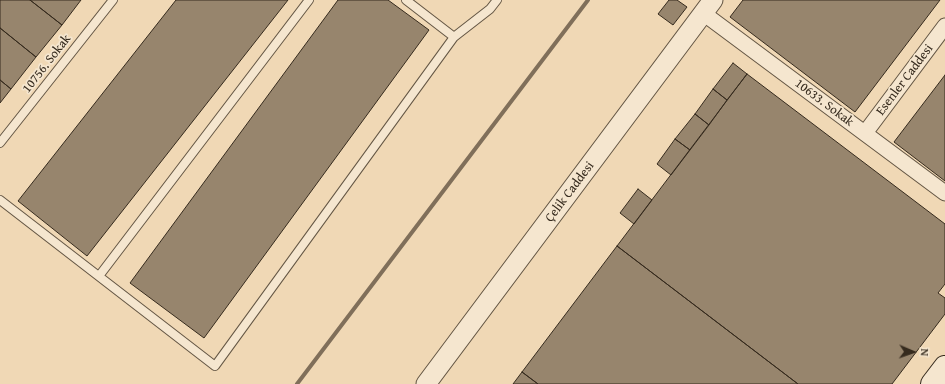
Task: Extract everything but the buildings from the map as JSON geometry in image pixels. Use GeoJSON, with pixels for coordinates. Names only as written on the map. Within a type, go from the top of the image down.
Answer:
{"type":"FeatureCollection","features":[{"type":"Feature","properties":{"kind":"main road"},"geometry":{"type":"LineString","coordinates":[[932,384],[945,367]]}},
{"type":"Feature","properties":{"kind":"street","name":"10633. Sokak"},"geometry":{"type":"LineString","coordinates":[[708,7],[865,133],[945,193]]}},
{"type":"Feature","properties":{"kind":"street","name":"Çelik Caddesi"},"geometry":{"type":"LineString","coordinates":[[426,384],[708,7]]}},
{"type":"Feature","properties":{"kind":"street","name":"Esenler Caddesi"},"geometry":{"type":"LineString","coordinates":[[865,133],[945,26]]}},
{"type":"Feature","properties":{"kind":"lane","name":"10756. Sokak"},"geometry":{"type":"LineString","coordinates":[[0,143],[113,0]]}},
{"type":"Feature","properties":{"kind":"lane"},"geometry":{"type":"LineString","coordinates":[[99,276],[309,0]]}},
{"type":"Feature","properties":{"kind":"lane"},"geometry":{"type":"LineString","coordinates":[[406,0],[454,37]]}},
{"type":"Feature","properties":{"kind":"lane"},"geometry":{"type":"LineString","coordinates":[[0,200],[216,366],[454,37],[490,9],[497,0]]}},
{"type":"Feature","properties":{"kind":"waterway"},"geometry":{"type":"LineString","coordinates":[[297,384],[588,0]]}}]}
